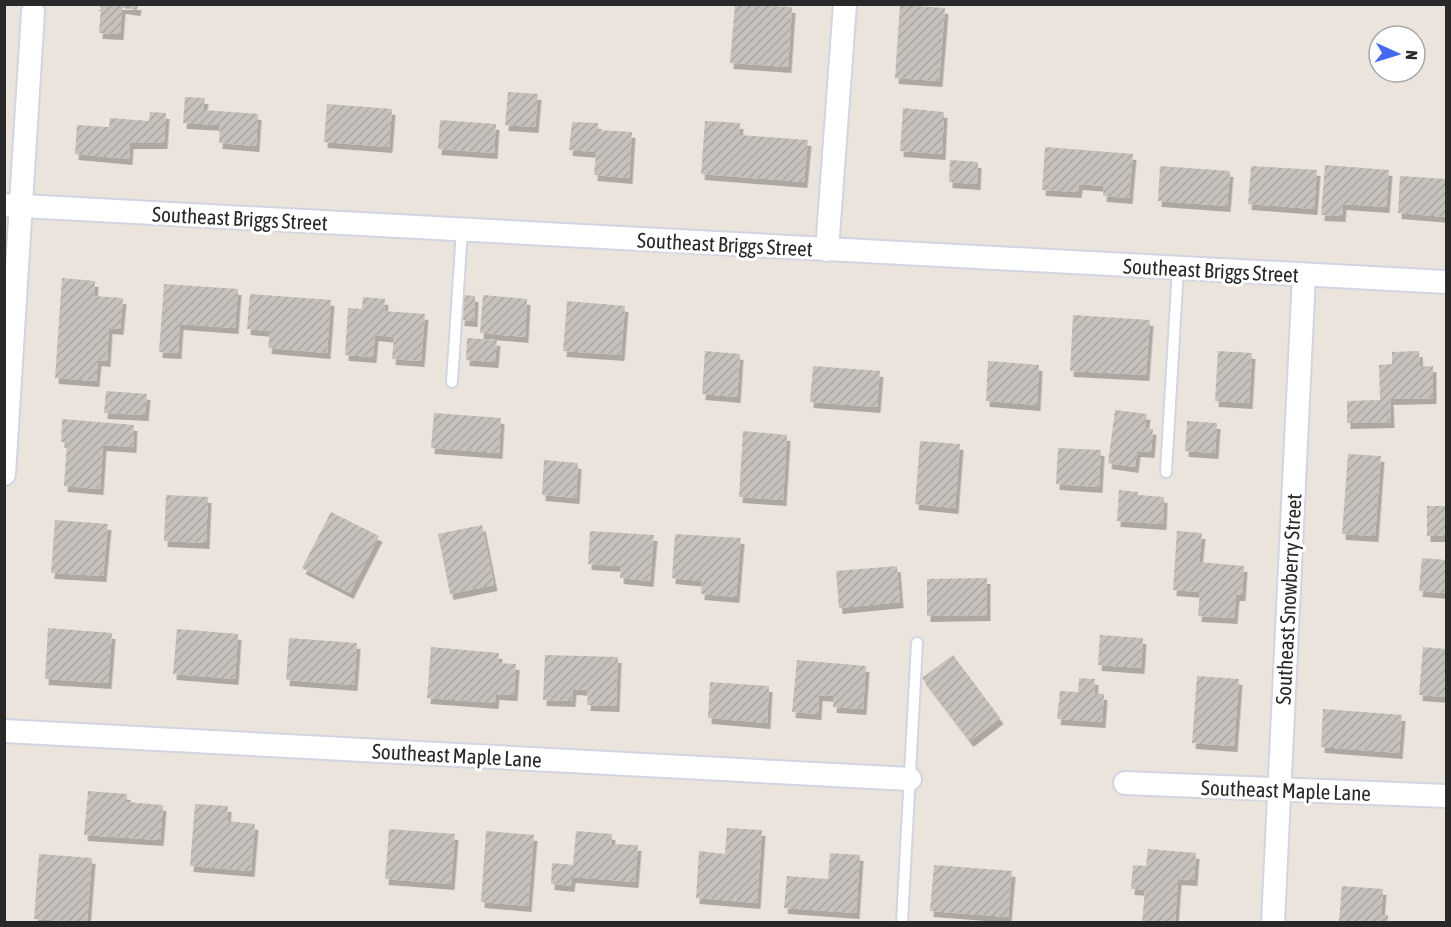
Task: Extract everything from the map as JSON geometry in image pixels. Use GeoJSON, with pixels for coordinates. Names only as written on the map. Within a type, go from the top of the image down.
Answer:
{"type":"FeatureCollection","features":[{"type":"Feature","properties":{"kind":"street"},"geometry":{"type":"LineString","coordinates":[[827,250],[844,4]]}},
{"type":"Feature","properties":{"kind":"street"},"geometry":{"type":"LineString","coordinates":[[4,474],[13,205],[33,12]]}},
{"type":"Feature","properties":{"kind":"street","name":"Southeast Briggs Street"},"geometry":{"type":"LineString","coordinates":[[13,205],[1446,282]]}},
{"type":"Feature","properties":{"kind":"street","name":"Southeast Snowberry Street"},"geometry":{"type":"LineString","coordinates":[[1273,922],[1305,275]]}},
{"type":"Feature","properties":{"kind":"street","name":"Southeast Maple Lane"},"geometry":{"type":"LineString","coordinates":[[4,731],[910,779]]}},
{"type":"Feature","properties":{"kind":"street","name":"Southeast Maple Lane"},"geometry":{"type":"LineString","coordinates":[[1125,783],[1446,796]]}},
{"type":"Feature","properties":{"kind":"lane"},"geometry":{"type":"LineString","coordinates":[[452,382],[462,230]]}},
{"type":"Feature","properties":{"kind":"lane"},"geometry":{"type":"LineString","coordinates":[[1166,471],[1178,268]]}},
{"type":"Feature","properties":{"kind":"lane"},"geometry":{"type":"LineString","coordinates":[[903,922],[917,643]]}},
{"type":"Feature","properties":{"kind":"building"},"geometry":{"type":"Polygon","coordinates":[[[94,4],[138,4],[137,10],[122,8],[120,34],[99,33],[101,7],[94,4]]]}},
{"type":"Feature","properties":{"kind":"building"},"geometry":{"type":"Polygon","coordinates":[[[735,4],[792,7],[788,67],[730,63],[735,4]]]}},
{"type":"Feature","properties":{"kind":"building"},"geometry":{"type":"Polygon","coordinates":[[[900,5],[945,8],[939,81],[895,78],[900,5]]]}},
{"type":"Feature","properties":{"kind":"building"},"geometry":{"type":"Polygon","coordinates":[[[508,92],[538,94],[535,127],[505,125],[508,92]]]}},
{"type":"Feature","properties":{"kind":"building"},"geometry":{"type":"Polygon","coordinates":[[[185,97],[205,98],[203,110],[258,114],[256,146],[219,143],[220,125],[183,123],[185,97]]]}},
{"type":"Feature","properties":{"kind":"building"},"geometry":{"type":"Polygon","coordinates":[[[327,104],[392,109],[389,147],[324,142],[327,104]]]}},
{"type":"Feature","properties":{"kind":"building"},"geometry":{"type":"Polygon","coordinates":[[[903,108],[944,112],[942,154],[900,151],[903,108]]]}},
{"type":"Feature","properties":{"kind":"building"},"geometry":{"type":"Polygon","coordinates":[[[150,112],[166,113],[164,143],[130,143],[129,159],[75,154],[77,125],[109,127],[110,118],[149,121],[150,112]]]}},
{"type":"Feature","properties":{"kind":"building"},"geometry":{"type":"Polygon","coordinates":[[[440,120],[496,124],[494,153],[438,149],[440,120]]]}},
{"type":"Feature","properties":{"kind":"building"},"geometry":{"type":"Polygon","coordinates":[[[705,121],[740,123],[739,135],[808,140],[804,182],[701,174],[705,121]]]}},
{"type":"Feature","properties":{"kind":"building"},"geometry":{"type":"Polygon","coordinates":[[[572,122],[598,123],[598,130],[632,132],[629,178],[594,175],[596,152],[569,150],[572,122]]]}},
{"type":"Feature","properties":{"kind":"building"},"geometry":{"type":"Polygon","coordinates":[[[1045,147],[1133,154],[1129,198],[1103,196],[1104,186],[1079,184],[1078,192],[1042,190],[1045,147]]]}},
{"type":"Feature","properties":{"kind":"building"},"geometry":{"type":"Polygon","coordinates":[[[950,160],[978,162],[977,184],[949,182],[950,160]]]}},
{"type":"Feature","properties":{"kind":"building"},"geometry":{"type":"Polygon","coordinates":[[[1325,165],[1389,170],[1386,207],[1343,204],[1342,216],[1321,215],[1325,165]]]}},
{"type":"Feature","properties":{"kind":"building"},"geometry":{"type":"Polygon","coordinates":[[[1160,166],[1230,171],[1227,206],[1158,201],[1160,166]]]}},
{"type":"Feature","properties":{"kind":"building"},"geometry":{"type":"Polygon","coordinates":[[[1251,166],[1317,170],[1314,209],[1248,204],[1251,166]]]}},
{"type":"Feature","properties":{"kind":"building"},"geometry":{"type":"Polygon","coordinates":[[[1400,176],[1446,179],[1446,217],[1398,213],[1400,176]]]}},
{"type":"Feature","properties":{"kind":"building"},"geometry":{"type":"Polygon","coordinates":[[[62,278],[95,281],[94,296],[123,298],[120,329],[109,328],[107,361],[98,360],[96,381],[55,378],[62,278]]]}},
{"type":"Feature","properties":{"kind":"building"},"geometry":{"type":"Polygon","coordinates":[[[164,284],[238,289],[235,328],[180,324],[178,353],[159,352],[164,284]]]}},
{"type":"Feature","properties":{"kind":"building"},"geometry":{"type":"Polygon","coordinates":[[[250,294],[331,300],[327,353],[268,348],[270,331],[247,329],[250,294]]]}},
{"type":"Feature","properties":{"kind":"building"},"geometry":{"type":"Polygon","coordinates":[[[463,295],[475,296],[474,321],[461,320],[463,295]]]}},
{"type":"Feature","properties":{"kind":"building"},"geometry":{"type":"Polygon","coordinates":[[[483,295],[527,299],[525,337],[480,333],[483,295]]]}},
{"type":"Feature","properties":{"kind":"building"},"geometry":{"type":"Polygon","coordinates":[[[363,297],[385,299],[384,311],[425,314],[421,361],[392,359],[394,337],[375,335],[373,357],[345,355],[348,308],[362,309],[363,297]]]}},
{"type":"Feature","properties":{"kind":"building"},"geometry":{"type":"Polygon","coordinates":[[[567,301],[625,306],[621,355],[563,351],[567,301]]]}},
{"type":"Feature","properties":{"kind":"building"},"geometry":{"type":"Polygon","coordinates":[[[1073,315],[1150,320],[1146,375],[1070,371],[1073,315]]]}},
{"type":"Feature","properties":{"kind":"building"},"geometry":{"type":"Polygon","coordinates":[[[467,338],[497,340],[495,362],[466,360],[467,338]]]}},
{"type":"Feature","properties":{"kind":"building"},"geometry":{"type":"Polygon","coordinates":[[[705,351],[740,354],[737,397],[702,394],[705,351]]]}},
{"type":"Feature","properties":{"kind":"building"},"geometry":{"type":"Polygon","coordinates":[[[1218,351],[1252,353],[1249,403],[1215,401],[1218,351]]]}},
{"type":"Feature","properties":{"kind":"building"},"geometry":{"type":"Polygon","coordinates":[[[1419,351],[1420,367],[1433,366],[1433,398],[1390,399],[1391,422],[1347,423],[1347,401],[1380,400],[1379,365],[1392,364],[1392,352],[1419,351]]]}},
{"type":"Feature","properties":{"kind":"building"},"geometry":{"type":"Polygon","coordinates":[[[988,361],[1039,365],[1037,405],[986,401],[988,361]]]}},
{"type":"Feature","properties":{"kind":"building"},"geometry":{"type":"Polygon","coordinates":[[[813,366],[880,371],[877,407],[810,402],[813,366]]]}},
{"type":"Feature","properties":{"kind":"building"},"geometry":{"type":"Polygon","coordinates":[[[106,391],[147,394],[145,415],[104,413],[106,391]]]}},
{"type":"Feature","properties":{"kind":"building"},"geometry":{"type":"Polygon","coordinates":[[[1115,410],[1147,414],[1145,428],[1153,429],[1151,452],[1137,451],[1135,467],[1108,463],[1115,410]]]}},
{"type":"Feature","properties":{"kind":"building"},"geometry":{"type":"Polygon","coordinates":[[[434,413],[501,418],[499,453],[431,448],[434,413]]]}},
{"type":"Feature","properties":{"kind":"building"},"geometry":{"type":"Polygon","coordinates":[[[62,419],[134,425],[133,447],[103,445],[100,489],[64,486],[67,442],[61,442],[62,419]]]}},
{"type":"Feature","properties":{"kind":"building"},"geometry":{"type":"Polygon","coordinates":[[[1187,421],[1217,423],[1215,453],[1185,451],[1187,421]]]}},
{"type":"Feature","properties":{"kind":"building"},"geometry":{"type":"Polygon","coordinates":[[[743,431],[787,435],[783,500],[739,497],[743,431]]]}},
{"type":"Feature","properties":{"kind":"building"},"geometry":{"type":"Polygon","coordinates":[[[920,441],[960,444],[955,508],[915,504],[920,441]]]}},
{"type":"Feature","properties":{"kind":"building"},"geometry":{"type":"Polygon","coordinates":[[[1058,448],[1101,450],[1099,487],[1056,484],[1058,448]]]}},
{"type":"Feature","properties":{"kind":"building"},"geometry":{"type":"Polygon","coordinates":[[[1348,454],[1381,456],[1375,536],[1342,534],[1348,454]]]}},
{"type":"Feature","properties":{"kind":"building"},"geometry":{"type":"Polygon","coordinates":[[[544,460],[578,463],[576,498],[542,495],[544,460]]]}},
{"type":"Feature","properties":{"kind":"building"},"geometry":{"type":"Polygon","coordinates":[[[1119,490],[1138,492],[1138,495],[1164,497],[1163,524],[1117,521],[1119,490]]]}},
{"type":"Feature","properties":{"kind":"building"},"geometry":{"type":"Polygon","coordinates":[[[166,495],[208,497],[206,543],[164,541],[166,495]]]}},
{"type":"Feature","properties":{"kind":"building"},"geometry":{"type":"Polygon","coordinates":[[[1427,506],[1446,506],[1446,536],[1427,536],[1427,506]]]}},
{"type":"Feature","properties":{"kind":"building"},"geometry":{"type":"Polygon","coordinates":[[[331,512],[379,536],[350,593],[302,568],[331,512]]]}},
{"type":"Feature","properties":{"kind":"building"},"geometry":{"type":"Polygon","coordinates":[[[55,520],[108,524],[103,576],[51,573],[55,520]]]}},
{"type":"Feature","properties":{"kind":"building"},"geometry":{"type":"Polygon","coordinates":[[[482,525],[494,585],[450,594],[438,534],[482,525]]]}},
{"type":"Feature","properties":{"kind":"building"},"geometry":{"type":"Polygon","coordinates":[[[590,531],[654,535],[650,581],[620,578],[621,566],[588,564],[590,531]]]}},
{"type":"Feature","properties":{"kind":"building"},"geometry":{"type":"Polygon","coordinates":[[[1177,531],[1202,533],[1199,562],[1244,566],[1242,595],[1236,595],[1234,618],[1198,616],[1200,592],[1173,590],[1177,531]]]}},
{"type":"Feature","properties":{"kind":"building"},"geometry":{"type":"Polygon","coordinates":[[[675,534],[741,538],[736,597],[701,594],[702,581],[672,578],[675,534]]]}},
{"type":"Feature","properties":{"kind":"building"},"geometry":{"type":"Polygon","coordinates":[[[1422,558],[1446,560],[1446,593],[1419,591],[1422,558]]]}},
{"type":"Feature","properties":{"kind":"building"},"geometry":{"type":"Polygon","coordinates":[[[897,566],[900,602],[839,608],[836,571],[897,566]]]}},
{"type":"Feature","properties":{"kind":"building"},"geometry":{"type":"Polygon","coordinates":[[[987,578],[987,615],[927,616],[927,579],[987,578]]]}},
{"type":"Feature","properties":{"kind":"building"},"geometry":{"type":"Polygon","coordinates":[[[48,628],[112,633],[108,683],[45,679],[48,628]]]}},
{"type":"Feature","properties":{"kind":"building"},"geometry":{"type":"Polygon","coordinates":[[[177,629],[238,634],[235,679],[173,674],[177,629]]]}},
{"type":"Feature","properties":{"kind":"building"},"geometry":{"type":"Polygon","coordinates":[[[1100,635],[1143,638],[1141,668],[1098,665],[1100,635]]]}},
{"type":"Feature","properties":{"kind":"building"},"geometry":{"type":"Polygon","coordinates":[[[289,638],[357,643],[354,685],[286,680],[289,638]]]}},
{"type":"Feature","properties":{"kind":"building"},"geometry":{"type":"Polygon","coordinates":[[[431,647],[499,653],[498,663],[516,664],[514,695],[496,694],[495,703],[427,698],[431,647]]]}},
{"type":"Feature","properties":{"kind":"building"},"geometry":{"type":"Polygon","coordinates":[[[1423,647],[1446,649],[1446,697],[1419,695],[1423,647]]]}},
{"type":"Feature","properties":{"kind":"building"},"geometry":{"type":"Polygon","coordinates":[[[545,655],[618,657],[616,706],[587,705],[588,690],[573,689],[572,701],[543,700],[545,655]]]}},
{"type":"Feature","properties":{"kind":"building"},"geometry":{"type":"Polygon","coordinates":[[[953,655],[1000,718],[970,741],[922,678],[953,655]]]}},
{"type":"Feature","properties":{"kind":"building"},"geometry":{"type":"Polygon","coordinates":[[[797,660],[866,666],[863,709],[833,707],[834,696],[819,695],[818,714],[792,712],[797,660]]]}},
{"type":"Feature","properties":{"kind":"building"},"geometry":{"type":"Polygon","coordinates":[[[1197,676],[1239,679],[1234,746],[1192,743],[1197,676]]]}},
{"type":"Feature","properties":{"kind":"building"},"geometry":{"type":"Polygon","coordinates":[[[1079,678],[1095,679],[1094,693],[1104,694],[1102,722],[1057,719],[1060,691],[1078,692],[1079,678]]]}},
{"type":"Feature","properties":{"kind":"building"},"geometry":{"type":"Polygon","coordinates":[[[710,682],[769,686],[767,723],[708,718],[710,682]]]}},
{"type":"Feature","properties":{"kind":"building"},"geometry":{"type":"Polygon","coordinates":[[[1323,709],[1402,715],[1399,753],[1321,747],[1323,709]]]}},
{"type":"Feature","properties":{"kind":"building"},"geometry":{"type":"Polygon","coordinates":[[[88,791],[127,794],[127,802],[163,805],[160,840],[84,835],[88,791]]]}},
{"type":"Feature","properties":{"kind":"building"},"geometry":{"type":"Polygon","coordinates":[[[195,804],[228,806],[227,821],[255,824],[251,871],[190,866],[195,804]]]}},
{"type":"Feature","properties":{"kind":"building"},"geometry":{"type":"Polygon","coordinates":[[[727,828],[762,830],[757,903],[696,898],[699,851],[725,854],[727,828]]]}},
{"type":"Feature","properties":{"kind":"building"},"geometry":{"type":"Polygon","coordinates":[[[389,829],[455,834],[451,884],[385,879],[389,829]]]}},
{"type":"Feature","properties":{"kind":"building"},"geometry":{"type":"Polygon","coordinates":[[[486,831],[534,835],[528,906],[481,902],[486,831]]]}},
{"type":"Feature","properties":{"kind":"building"},"geometry":{"type":"Polygon","coordinates":[[[576,831],[612,834],[611,844],[638,845],[635,882],[572,877],[571,886],[551,884],[552,863],[573,865],[576,831]]]}},
{"type":"Feature","properties":{"kind":"building"},"geometry":{"type":"Polygon","coordinates":[[[1148,849],[1196,853],[1194,880],[1178,879],[1175,922],[1142,922],[1145,890],[1131,889],[1133,865],[1146,866],[1148,849]]]}},
{"type":"Feature","properties":{"kind":"building"},"geometry":{"type":"Polygon","coordinates":[[[830,853],[860,855],[856,913],[784,908],[787,876],[828,879],[830,853]]]}},
{"type":"Feature","properties":{"kind":"building"},"geometry":{"type":"Polygon","coordinates":[[[39,854],[92,858],[87,922],[34,919],[39,854]]]}},
{"type":"Feature","properties":{"kind":"building"},"geometry":{"type":"Polygon","coordinates":[[[934,865],[1012,871],[1008,917],[930,911],[934,865]]]}},
{"type":"Feature","properties":{"kind":"building"},"geometry":{"type":"Polygon","coordinates":[[[1342,886],[1383,889],[1381,915],[1388,915],[1388,922],[1339,922],[1342,886]]]}}]}
